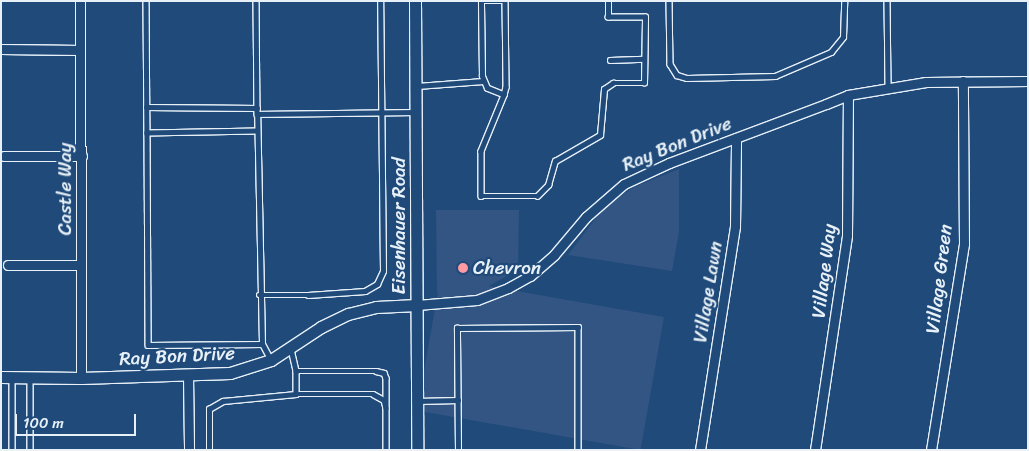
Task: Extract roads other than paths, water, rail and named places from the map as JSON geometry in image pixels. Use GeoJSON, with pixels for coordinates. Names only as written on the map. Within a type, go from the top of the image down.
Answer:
{"type":"FeatureCollection","features":[{"type":"Feature","properties":{"kind":"main road","name":"Eisenhauer Road"},"geometry":{"type":"LineString","coordinates":[[415,1],[417,450]]}},
{"type":"Feature","properties":{"kind":"main road","name":"Ray Bon Drive"},"geometry":{"type":"LineString","coordinates":[[7,377],[81,378],[230,373],[271,360],[321,327],[348,314],[376,308],[417,305]]}},
{"type":"Feature","properties":{"kind":"street","name":"Castle Way"},"geometry":{"type":"LineString","coordinates":[[80,1],[82,156],[81,378]]}},
{"type":"Feature","properties":{"kind":"street"},"geometry":{"type":"LineString","coordinates":[[1,49],[80,50]]}},
{"type":"Feature","properties":{"kind":"street","name":"Village Green"},"geometry":{"type":"LineString","coordinates":[[931,450],[964,244],[963,81]]}},
{"type":"Feature","properties":{"kind":"street","name":"Ray Bon Drive"},"geometry":{"type":"LineString","coordinates":[[417,305],[477,300],[508,288],[530,276],[554,255],[590,213],[624,184],[669,163],[848,95],[926,82],[1028,81]]}},
{"type":"Feature","properties":{"kind":"street","name":"Village Way"},"geometry":{"type":"LineString","coordinates":[[815,450],[848,235],[848,95]]}},
{"type":"Feature","properties":{"kind":"street","name":"Village Lawn"},"geometry":{"type":"LineString","coordinates":[[700,450],[735,226],[736,138]]}},
{"type":"Feature","properties":{"kind":"street"},"geometry":{"type":"LineString","coordinates":[[4,156],[82,156]]}},
{"type":"Feature","properties":{"kind":"street"},"geometry":{"type":"LineString","coordinates":[[8,265],[81,265]]}},
{"type":"Feature","properties":{"kind":"street"},"geometry":{"type":"LineString","coordinates":[[188,375],[189,450]]}},
{"type":"Feature","properties":{"kind":"lane"},"geometry":{"type":"LineString","coordinates":[[146,1],[148,345],[262,344]]}},
{"type":"Feature","properties":{"kind":"lane"},"geometry":{"type":"LineString","coordinates":[[256,1],[262,344],[271,360]]}},
{"type":"Feature","properties":{"kind":"lane"},"geometry":{"type":"LineString","coordinates":[[260,296],[308,296],[364,291],[377,284],[382,271],[380,1]]}},
{"type":"Feature","properties":{"kind":"lane"},"geometry":{"type":"LineString","coordinates":[[504,95],[487,88],[483,81],[481,1],[506,1],[504,95],[481,151],[481,196],[537,196],[548,185],[555,161],[600,135],[604,89],[613,83],[644,83],[645,17],[608,17],[608,1]]}},
{"type":"Feature","properties":{"kind":"lane"},"geometry":{"type":"LineString","coordinates":[[669,1],[670,64],[677,75],[696,78],[775,76],[831,52],[843,37],[844,1]]}},
{"type":"Feature","properties":{"kind":"lane"},"geometry":{"type":"LineString","coordinates":[[888,1],[888,88]]}},
{"type":"Feature","properties":{"kind":"lane"},"geometry":{"type":"LineString","coordinates":[[610,60],[644,59]]}},
{"type":"Feature","properties":{"kind":"lane"},"geometry":{"type":"LineString","coordinates":[[416,86],[438,86],[483,81]]}},
{"type":"Feature","properties":{"kind":"lane"},"geometry":{"type":"LineString","coordinates":[[146,107],[257,111],[416,112]]}},
{"type":"Feature","properties":{"kind":"lane"},"geometry":{"type":"LineString","coordinates":[[147,133],[257,131]]}},
{"type":"Feature","properties":{"kind":"lane"},"geometry":{"type":"LineString","coordinates":[[458,450],[457,328],[578,327],[578,450]]}},
{"type":"Feature","properties":{"kind":"lane"},"geometry":{"type":"LineString","coordinates":[[290,349],[296,371],[296,394]]}},
{"type":"Feature","properties":{"kind":"lane"},"geometry":{"type":"LineString","coordinates":[[296,371],[380,372],[386,378],[386,450]]}},
{"type":"Feature","properties":{"kind":"lane"},"geometry":{"type":"LineString","coordinates":[[7,377],[12,450]]}},
{"type":"Feature","properties":{"kind":"lane"},"geometry":{"type":"LineString","coordinates":[[30,378],[30,450]]}},
{"type":"Feature","properties":{"kind":"lane"},"geometry":{"type":"LineString","coordinates":[[209,450],[208,410],[223,400],[296,394],[372,394],[384,400],[386,408]]}},
{"type":"Feature","properties":{"kind":"lane"},"geometry":{"type":"LineString","coordinates":[[417,401],[458,400]]}},
{"type":"Feature","properties":{"kind":"place","name":"Chevron"},"geometry":{"type":"Point","coordinates":[463,268]}}]}
